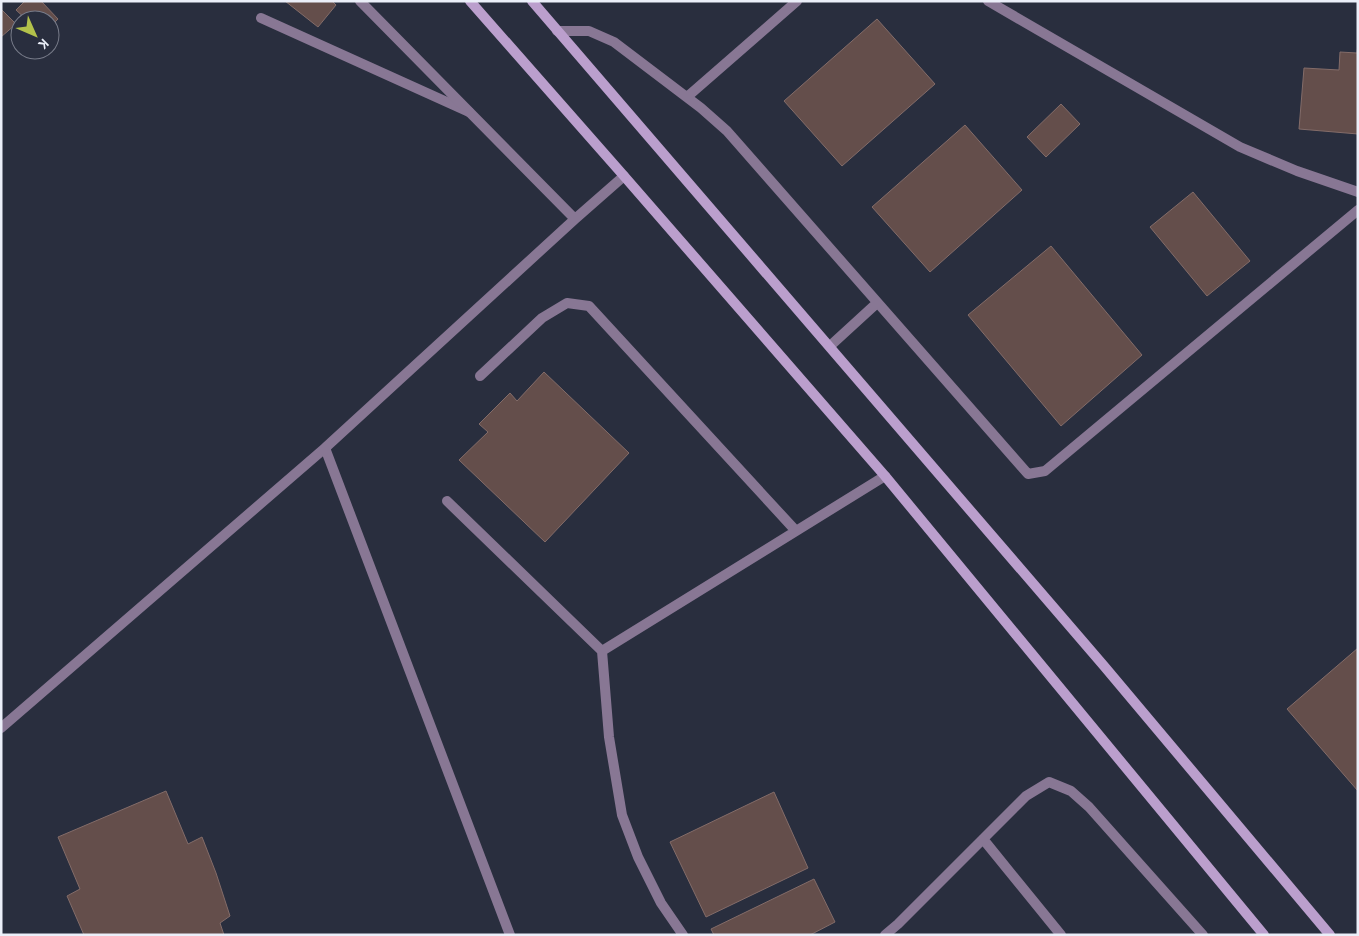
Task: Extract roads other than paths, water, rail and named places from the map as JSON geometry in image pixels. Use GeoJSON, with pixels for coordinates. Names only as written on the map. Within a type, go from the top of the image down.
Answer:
{"type":"FeatureCollection","features":[{"type":"Feature","properties":{"kind":"main road"},"geometry":{"type":"LineString","coordinates":[[470,1],[885,476],[1264,935]]}},
{"type":"Feature","properties":{"kind":"main road"},"geometry":{"type":"LineString","coordinates":[[532,1],[1104,666],[1330,935]]}},
{"type":"Feature","properties":{"kind":"street"},"geometry":{"type":"LineString","coordinates":[[360,1],[575,219]]}},
{"type":"Feature","properties":{"kind":"street"},"geometry":{"type":"LineString","coordinates":[[687,97],[797,1]]}},
{"type":"Feature","properties":{"kind":"street"},"geometry":{"type":"LineString","coordinates":[[988,1],[1240,147],[1297,171],[1358,192]]}},
{"type":"Feature","properties":{"kind":"street"},"geometry":{"type":"LineString","coordinates":[[261,18],[470,112]]}},
{"type":"Feature","properties":{"kind":"street"},"geometry":{"type":"LineString","coordinates":[[557,31],[589,31],[614,42],[701,108],[727,132],[1028,474],[1045,471],[1358,210]]}},
{"type":"Feature","properties":{"kind":"street"},"geometry":{"type":"LineString","coordinates":[[1,728],[325,448],[624,176]]}},
{"type":"Feature","properties":{"kind":"street"},"geometry":{"type":"LineString","coordinates":[[480,376],[542,318],[567,303],[589,306],[796,531]]}},
{"type":"Feature","properties":{"kind":"street"},"geometry":{"type":"LineString","coordinates":[[830,346],[877,303]]}},
{"type":"Feature","properties":{"kind":"street"},"geometry":{"type":"LineString","coordinates":[[325,448],[510,935]]}},
{"type":"Feature","properties":{"kind":"street"},"geometry":{"type":"LineString","coordinates":[[602,651],[885,476]]}},
{"type":"Feature","properties":{"kind":"street"},"geometry":{"type":"LineString","coordinates":[[447,501],[602,651],[608,737],[622,815],[638,857],[661,903],[683,935]]}},
{"type":"Feature","properties":{"kind":"street"},"geometry":{"type":"LineString","coordinates":[[885,935],[1026,796],[1049,782],[1071,790],[1089,806],[1203,935]]}},
{"type":"Feature","properties":{"kind":"street"},"geometry":{"type":"LineString","coordinates":[[982,839],[1061,935]]}}]}
